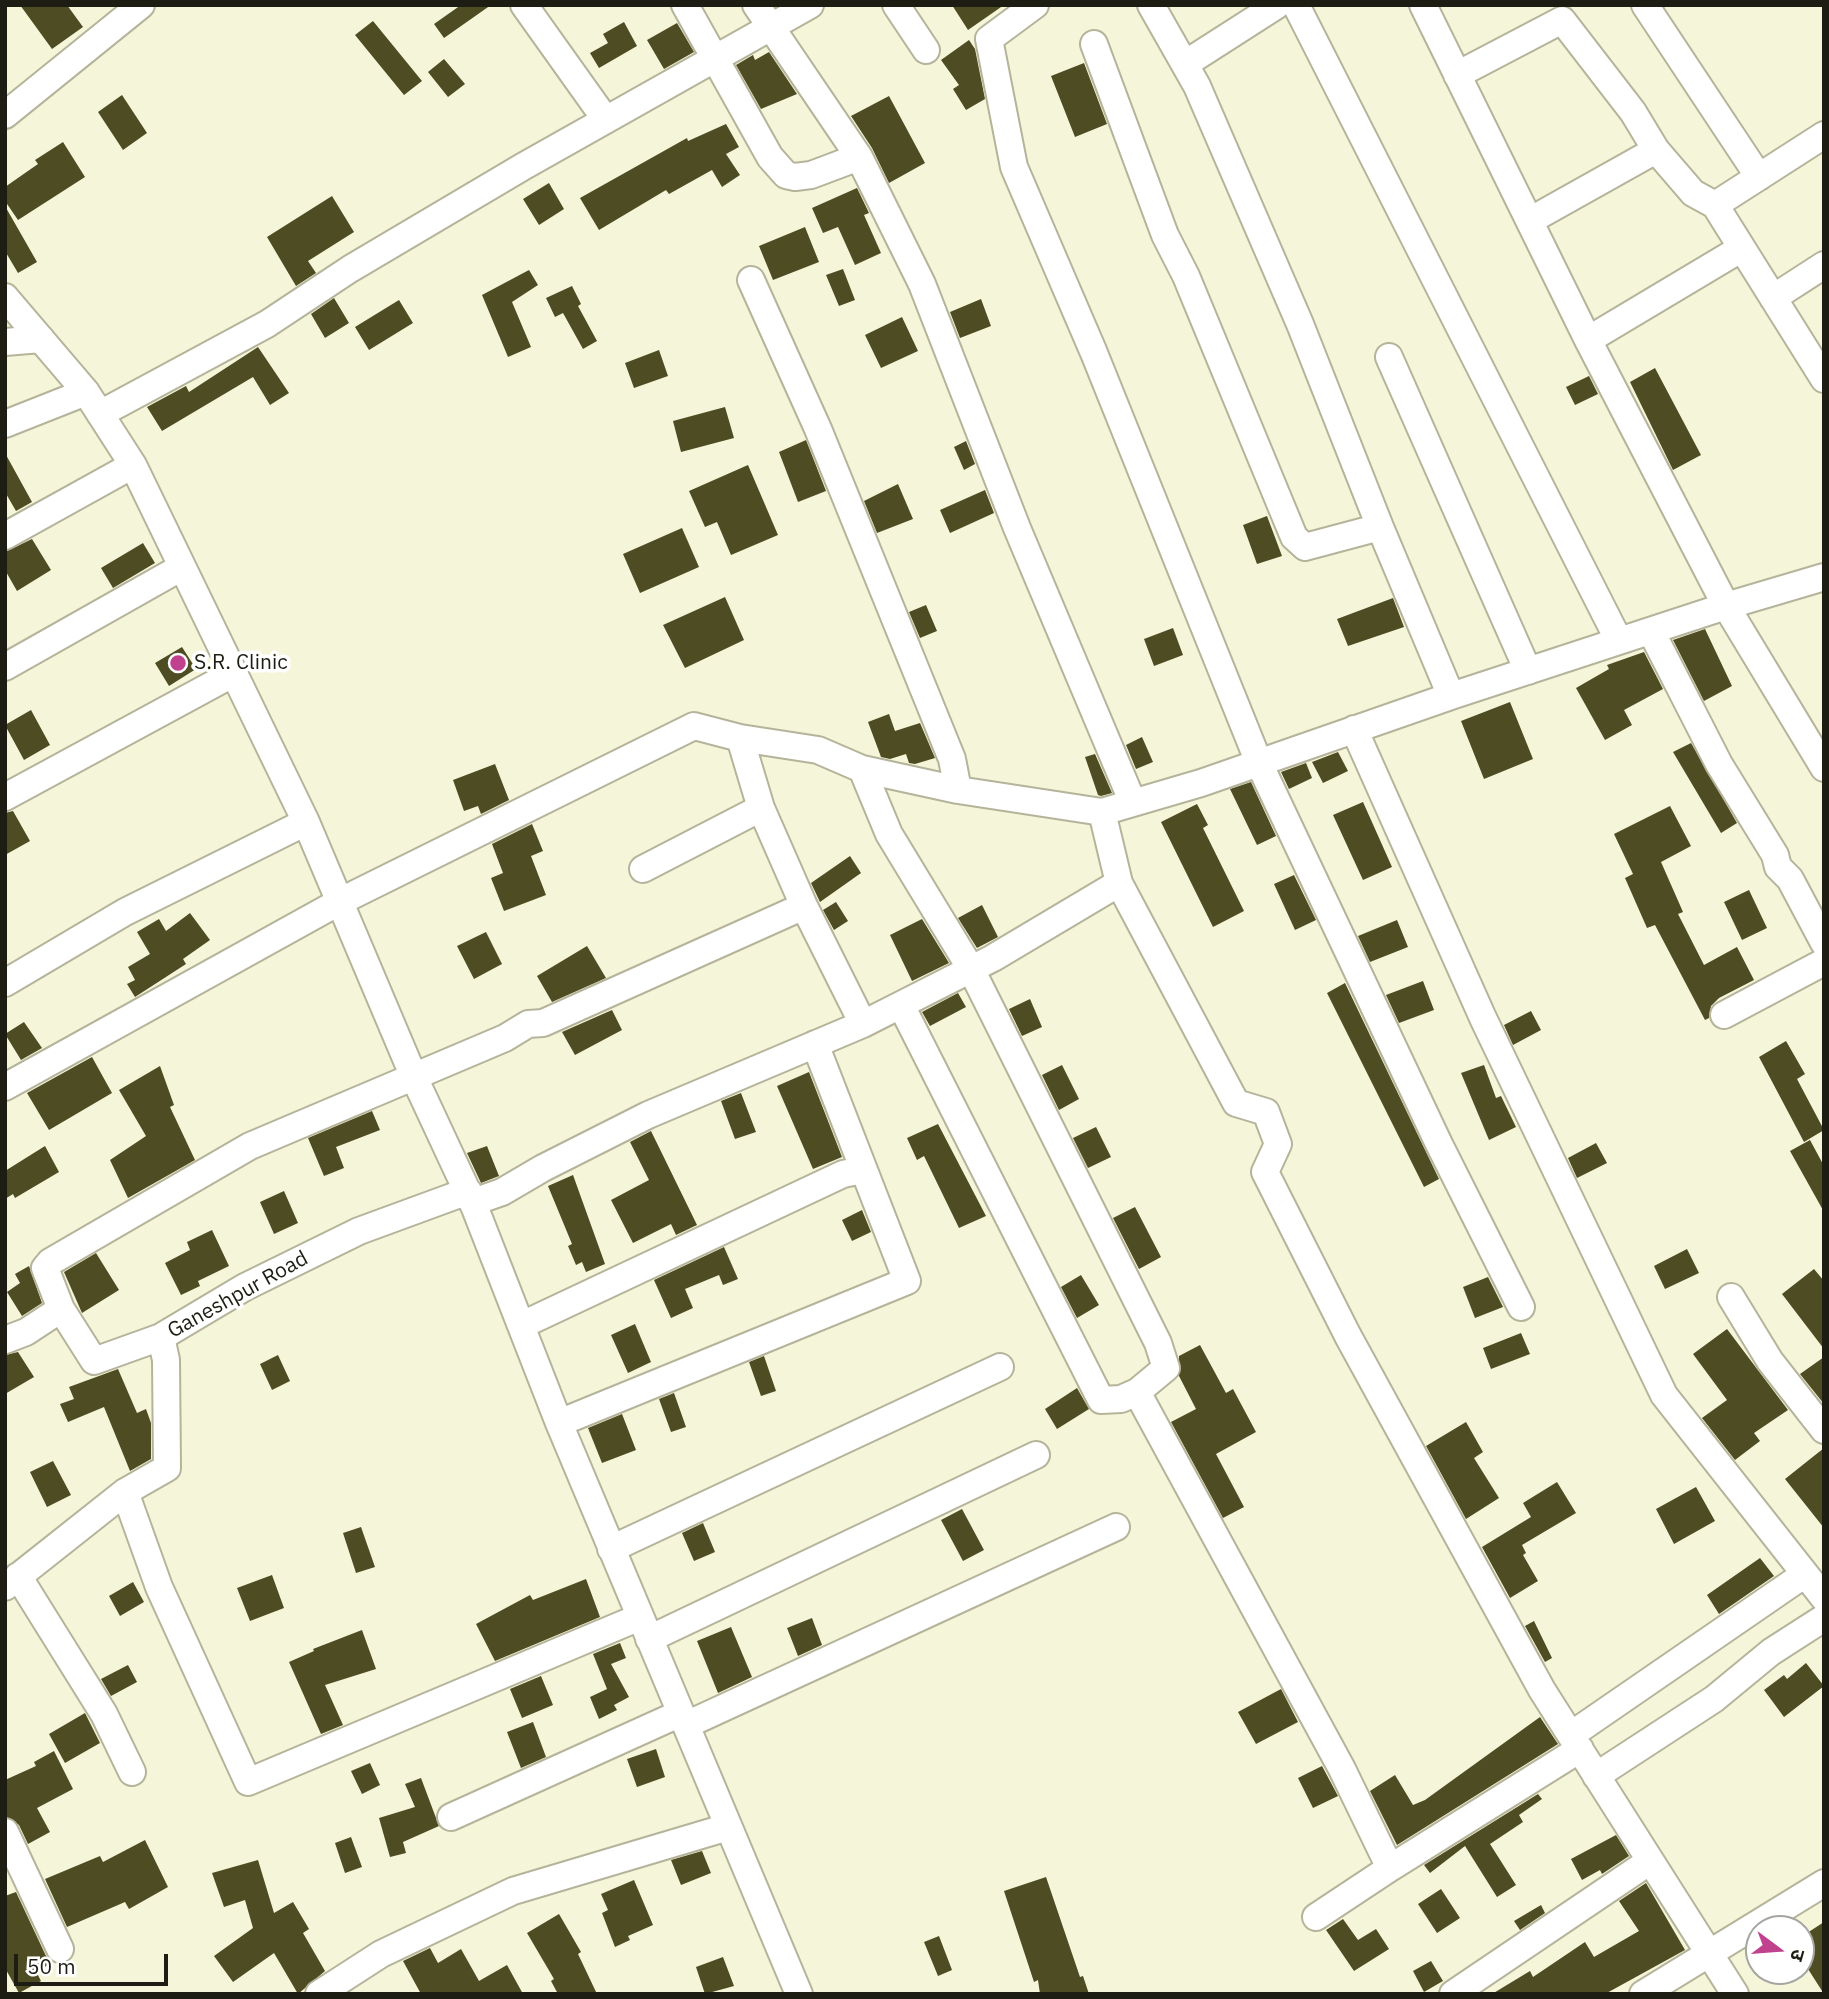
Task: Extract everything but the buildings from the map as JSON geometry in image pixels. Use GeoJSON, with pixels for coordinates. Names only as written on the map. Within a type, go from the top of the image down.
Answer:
{"type":"FeatureCollection","features":[{"type":"Feature","properties":{"kind":"street"},"geometry":{"type":"LineString","coordinates":[[5,115],[141,5]]}},
{"type":"Feature","properties":{"kind":"street"},"geometry":{"type":"LineString","coordinates":[[524,5],[606,120]]}},
{"type":"Feature","properties":{"kind":"street"},"geometry":{"type":"LineString","coordinates":[[685,5],[770,156],[786,175],[811,175],[859,157]]}},
{"type":"Feature","properties":{"kind":"street"},"geometry":{"type":"LineString","coordinates":[[756,5],[859,157],[922,284],[1017,527],[1133,803]]}},
{"type":"Feature","properties":{"kind":"street"},"geometry":{"type":"LineString","coordinates":[[100,414],[267,324],[350,270],[714,57],[810,5]]}},
{"type":"Feature","properties":{"kind":"street"},"geometry":{"type":"LineString","coordinates":[[895,5],[926,50]]}},
{"type":"Feature","properties":{"kind":"street"},"geometry":{"type":"LineString","coordinates":[[1035,5],[989,39],[1014,167],[1094,353],[1259,763],[1439,1144],[1521,1307]]}},
{"type":"Feature","properties":{"kind":"street"},"geometry":{"type":"LineString","coordinates":[[1151,5],[1197,86],[1300,324],[1380,527],[1451,696]]}},
{"type":"Feature","properties":{"kind":"street"},"geometry":{"type":"LineString","coordinates":[[1185,64],[1277,5]]}},
{"type":"Feature","properties":{"kind":"street"},"geometry":{"type":"LineString","coordinates":[[1296,5],[1619,641]]}},
{"type":"Feature","properties":{"kind":"street"},"geometry":{"type":"LineString","coordinates":[[1423,5],[1588,340],[1726,606],[1824,768]]}},
{"type":"Feature","properties":{"kind":"street"},"geometry":{"type":"LineString","coordinates":[[1645,5],[1759,177]]}},
{"type":"Feature","properties":{"kind":"street"},"geometry":{"type":"LineString","coordinates":[[1457,75],[1562,20],[1633,112],[1656,150],[1693,193],[1715,205],[1822,373]]}},
{"type":"Feature","properties":{"kind":"street"},"geometry":{"type":"LineString","coordinates":[[1094,44],[1165,235],[1186,276],[1294,537],[1305,547],[1380,527]]}},
{"type":"Feature","properties":{"kind":"street"},"geometry":{"type":"LineString","coordinates":[[1715,205],[1824,135]]}},
{"type":"Feature","properties":{"kind":"street"},"geometry":{"type":"LineString","coordinates":[[1531,220],[1656,150]]}},
{"type":"Feature","properties":{"kind":"street"},"geometry":{"type":"LineString","coordinates":[[1588,340],[1742,248]]}},
{"type":"Feature","properties":{"kind":"street"},"geometry":{"type":"LineString","coordinates":[[1773,298],[1824,265]]}},
{"type":"Feature","properties":{"kind":"street"},"geometry":{"type":"LineString","coordinates":[[751,279],[818,429],[947,746],[958,790]]}},
{"type":"Feature","properties":{"kind":"street"},"geometry":{"type":"LineString","coordinates":[[5,297],[86,392],[133,465],[306,822],[413,1075],[472,1199],[559,1423],[799,1994]]}},
{"type":"Feature","properties":{"kind":"street"},"geometry":{"type":"LineString","coordinates":[[5,342],[41,339]]}},
{"type":"Feature","properties":{"kind":"street"},"geometry":{"type":"LineString","coordinates":[[1389,357],[1528,671]]}},
{"type":"Feature","properties":{"kind":"street"},"geometry":{"type":"LineString","coordinates":[[5,424],[86,392]]}},
{"type":"Feature","properties":{"kind":"street"},"geometry":{"type":"LineString","coordinates":[[5,536],[133,465]]}},
{"type":"Feature","properties":{"kind":"street"},"geometry":{"type":"LineString","coordinates":[[5,667],[182,567]]}},
{"type":"Feature","properties":{"kind":"street"},"geometry":{"type":"LineString","coordinates":[[5,1087],[339,902],[694,726],[740,738],[818,750],[862,769],[958,790],[1102,812],[1259,763],[1451,696],[1726,606],[1824,578]]}},
{"type":"Feature","properties":{"kind":"street"},"geometry":{"type":"LineString","coordinates":[[1651,631],[1719,764],[1775,855],[1778,867],[1790,879],[1824,943]]}},
{"type":"Feature","properties":{"kind":"street"},"geometry":{"type":"LineString","coordinates":[[5,797],[234,674]]}},
{"type":"Feature","properties":{"kind":"street"},"geometry":{"type":"LineString","coordinates":[[1354,729],[1483,1018],[1664,1395],[1824,1598]]}},
{"type":"Feature","properties":{"kind":"street"},"geometry":{"type":"LineString","coordinates":[[740,738],[761,808],[804,906],[863,1024]]}},
{"type":"Feature","properties":{"kind":"street"},"geometry":{"type":"LineString","coordinates":[[862,769],[889,834],[971,970],[1157,1343],[1166,1368],[1137,1392],[1121,1399],[1101,1400],[901,1005]]}},
{"type":"Feature","properties":{"kind":"street"},"geometry":{"type":"LineString","coordinates":[[643,869],[761,808]]}},
{"type":"Feature","properties":{"kind":"street"},"geometry":{"type":"LineString","coordinates":[[1102,812],[1119,883],[1236,1103],[1266,1112],[1278,1144],[1265,1172],[1348,1336],[1542,1690],[1735,1994]]}},
{"type":"Feature","properties":{"kind":"street"},"geometry":{"type":"LineString","coordinates":[[5,983],[125,912],[306,822]]}},
{"type":"Feature","properties":{"kind":"street","name":"Ganeshpur Road"},"geometry":{"type":"LineString","coordinates":[[12,1582],[125,1492],[167,1468],[166,1360],[161,1337],[245,1287],[359,1231],[502,1192],[542,1168],[648,1115],[863,1024],[971,970],[1119,883]]}},
{"type":"Feature","properties":{"kind":"street"},"geometry":{"type":"LineString","coordinates":[[161,1337],[94,1362],[61,1308],[45,1268],[50,1262],[250,1146],[505,1038],[528,1024],[543,1023],[804,906]]}},
{"type":"Feature","properties":{"kind":"street"},"geometry":{"type":"LineString","coordinates":[[1724,1015],[1824,962]]}},
{"type":"Feature","properties":{"kind":"street"},"geometry":{"type":"LineString","coordinates":[[559,1423],[907,1281],[862,1170],[816,1044]]}},
{"type":"Feature","properties":{"kind":"street"},"geometry":{"type":"LineString","coordinates":[[522,1325],[843,1174],[862,1170]]}},
{"type":"Feature","properties":{"kind":"street"},"geometry":{"type":"LineString","coordinates":[[1731,1297],[1770,1361],[1824,1430]]}},
{"type":"Feature","properties":{"kind":"street"},"geometry":{"type":"LineString","coordinates":[[5,1340],[26,1332],[61,1308]]}},
{"type":"Feature","properties":{"kind":"street"},"geometry":{"type":"LineString","coordinates":[[611,1549],[1000,1367]]}},
{"type":"Feature","properties":{"kind":"street"},"geometry":{"type":"LineString","coordinates":[[1137,1392],[1342,1769],[1390,1868]]}},
{"type":"Feature","properties":{"kind":"street"},"geometry":{"type":"LineString","coordinates":[[125,1492],[159,1587],[248,1782],[645,1628],[1036,1455]]}},
{"type":"Feature","properties":{"kind":"street"},"geometry":{"type":"LineString","coordinates":[[451,1817],[683,1719],[1115,1527]]}},
{"type":"Feature","properties":{"kind":"street"},"geometry":{"type":"LineString","coordinates":[[1316,1917],[1575,1742],[1805,1574]]}},
{"type":"Feature","properties":{"kind":"street"},"geometry":{"type":"LineString","coordinates":[[12,1582],[104,1714],[132,1772]]}},
{"type":"Feature","properties":{"kind":"street"},"geometry":{"type":"LineString","coordinates":[[1596,1776],[1714,1699],[1770,1652],[1824,1618]]}},
{"type":"Feature","properties":{"kind":"street"},"geometry":{"type":"LineString","coordinates":[[321,1993],[381,1954],[513,1891],[728,1827]]}},
{"type":"Feature","properties":{"kind":"street"},"geometry":{"type":"LineString","coordinates":[[5,1832],[60,1949]]}},
{"type":"Feature","properties":{"kind":"street"},"geometry":{"type":"LineString","coordinates":[[1453,1994],[1650,1861]]}},
{"type":"Feature","properties":{"kind":"street"},"geometry":{"type":"LineString","coordinates":[[1643,1994],[1824,1883]]}},
{"type":"Feature","properties":{"kind":"place","name":"S.R. Clinic"},"geometry":{"type":"Point","coordinates":[178,663]}}]}
